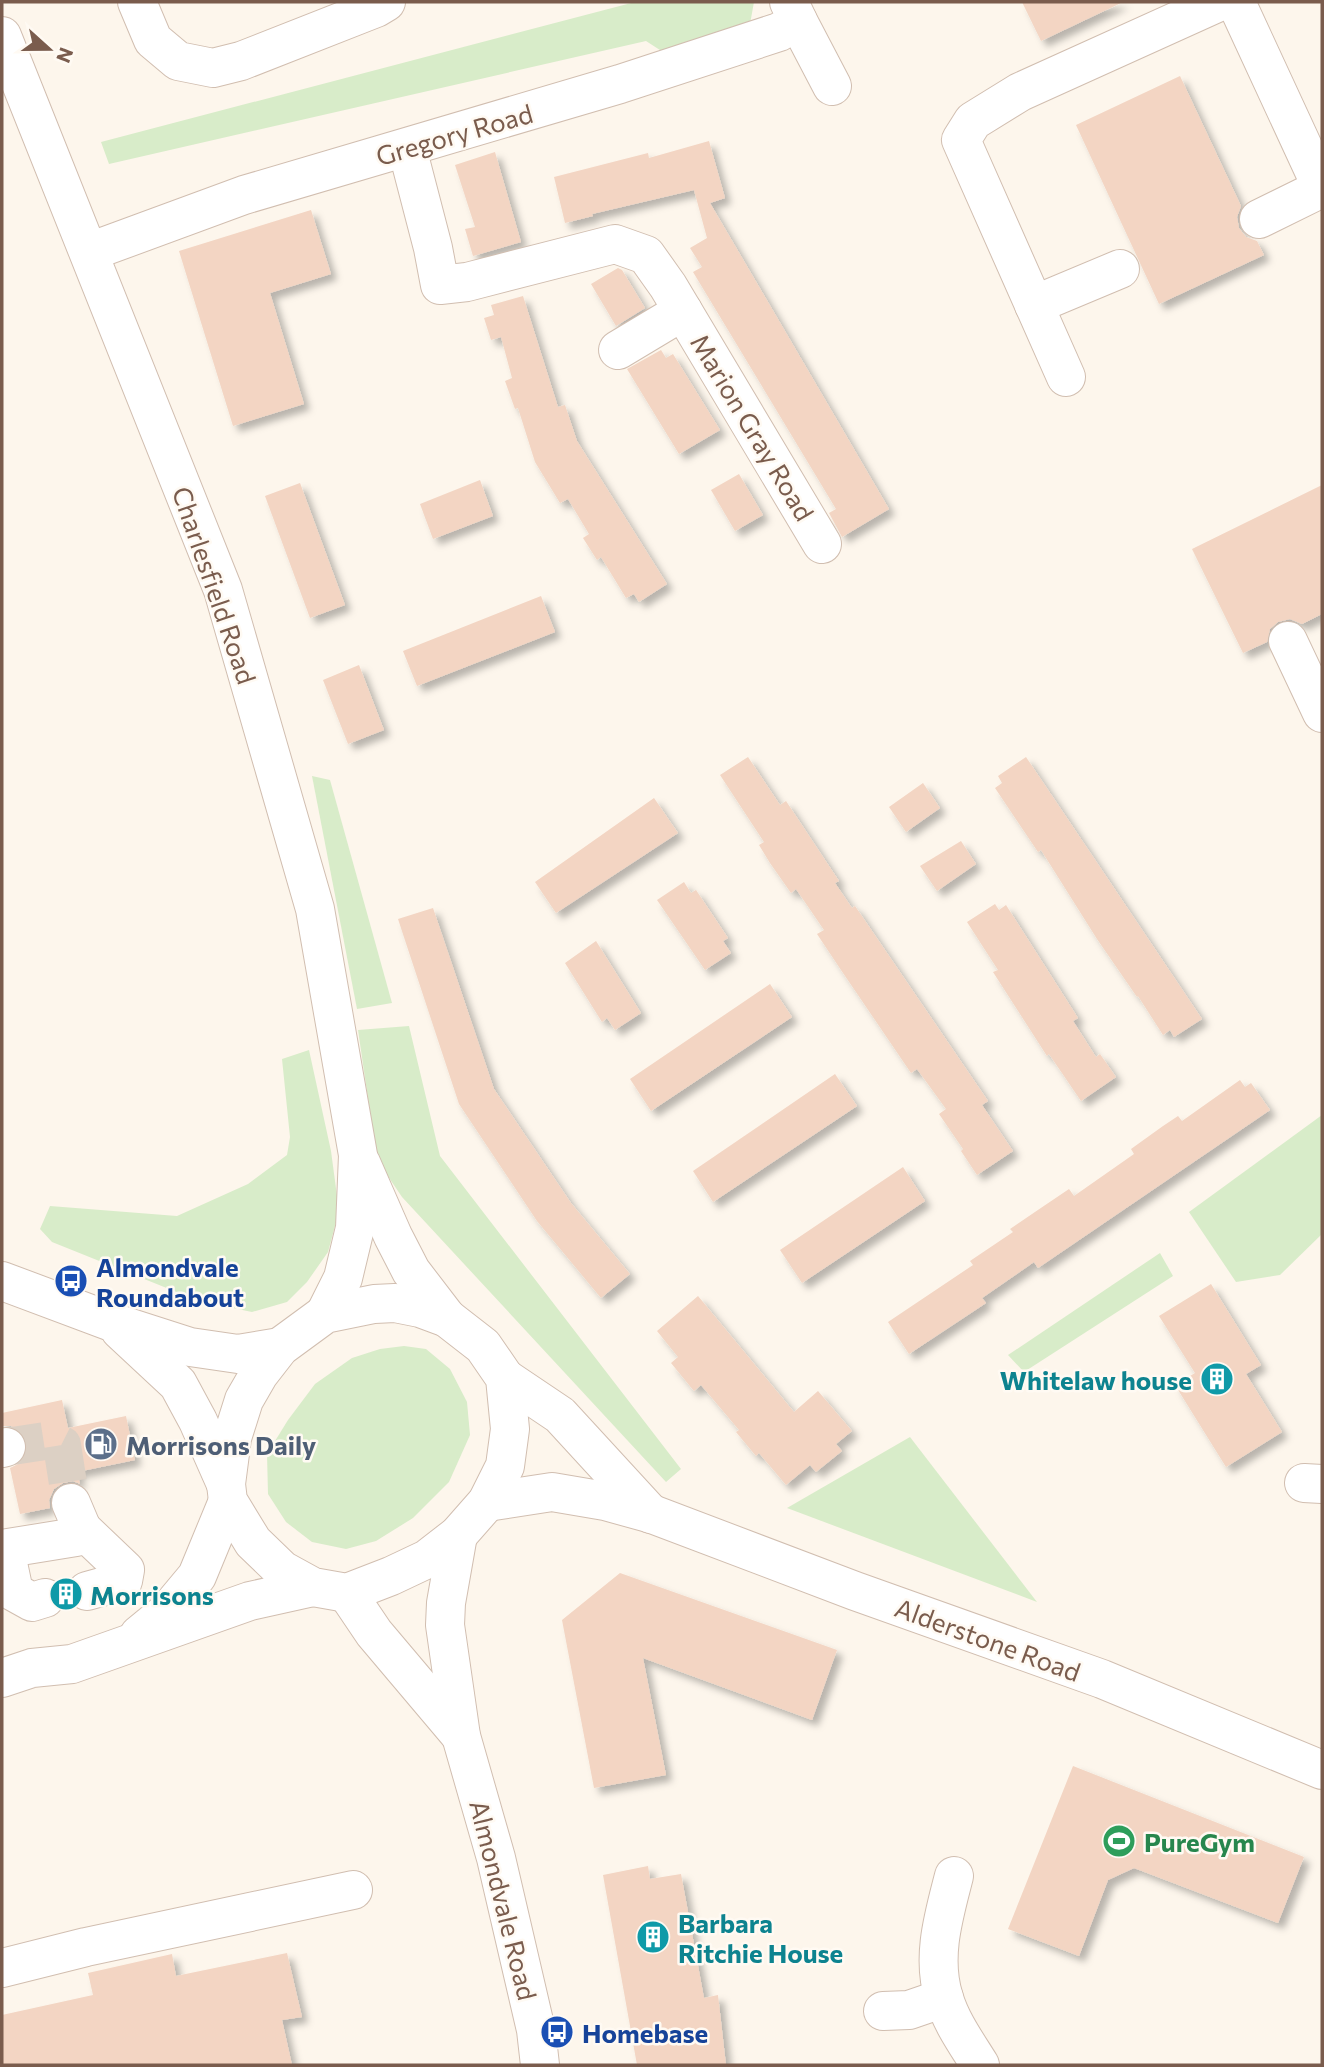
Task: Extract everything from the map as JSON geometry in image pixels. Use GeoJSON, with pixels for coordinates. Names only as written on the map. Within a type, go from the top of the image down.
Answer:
{"type":"FeatureCollection","features":[{"type":"Feature","properties":{"kind":"street"},"geometry":{"type":"LineString","coordinates":[[138,2],[153,40],[178,61],[213,68],[241,61],[379,4]]}},
{"type":"Feature","properties":{"kind":"street"},"geometry":{"type":"LineString","coordinates":[[1066,377],[961,140],[973,121],[1020,92],[1219,2]]}},
{"type":"Feature","properties":{"kind":"street"},"geometry":{"type":"LineString","coordinates":[[1236,2],[1322,188],[1259,219]]}},
{"type":"Feature","properties":{"kind":"street"},"geometry":{"type":"LineString","coordinates":[[794,11],[832,86]]}},
{"type":"Feature","properties":{"kind":"street","name":"Gregory Road"},"geometry":{"type":"LineString","coordinates":[[89,252],[244,195],[620,84],[779,32],[794,11]]}},
{"type":"Feature","properties":{"kind":"street","name":"Charlesfield Road"},"geometry":{"type":"LineString","coordinates":[[2,36],[223,590],[315,909],[358,1155],[355,1228],[343,1278],[326,1314]]}},
{"type":"Feature","properties":{"kind":"street","name":"Marion Gray Road"},"geometry":{"type":"LineString","coordinates":[[407,148],[440,285],[467,282],[615,244],[646,255],[683,311],[822,544]]}},
{"type":"Feature","properties":{"kind":"street"},"geometry":{"type":"LineString","coordinates":[[1034,304],[1120,269]]}},
{"type":"Feature","properties":{"kind":"street","name":"Marion Gray Road"},"geometry":{"type":"LineString","coordinates":[[618,350],[683,311]]}},
{"type":"Feature","properties":{"kind":"street"},"geometry":{"type":"LineString","coordinates":[[1288,641],[1321,706]]}},
{"type":"Feature","properties":{"kind":"street","name":"Charlesfield Road"},"geometry":{"type":"LineString","coordinates":[[358,1155],[411,1271],[447,1318]]}},
{"type":"Feature","properties":{"kind":"street"},"geometry":{"type":"LineString","coordinates":[[2,1281],[109,1321],[190,1347],[238,1354],[280,1347]]}},
{"type":"Feature","properties":{"kind":"street"},"geometry":{"type":"LineString","coordinates":[[2,1678],[32,1668],[72,1664],[127,1646],[250,1601],[330,1590],[391,1576],[427,1559],[458,1535],[487,1502],[505,1466],[510,1429],[505,1378],[483,1346],[447,1318],[420,1308],[395,1303],[374,1304],[326,1314],[280,1347],[258,1374],[244,1400],[232,1438],[227,1493],[197,1576],[167,1612],[127,1646]]}},
{"type":"Feature","properties":{"kind":"street"},"geometry":{"type":"LineString","coordinates":[[109,1321],[178,1384],[198,1421],[227,1493],[253,1542],[282,1570],[330,1590]]}},
{"type":"Feature","properties":{"kind":"street","name":"Alderstone Road"},"geometry":{"type":"LineString","coordinates":[[505,1378],[560,1415],[652,1514]]}},
{"type":"Feature","properties":{"kind":"street","name":"Alderstone Road"},"geometry":{"type":"LineString","coordinates":[[487,1502],[552,1492],[605,1501],[652,1514],[855,1591],[1102,1679],[1322,1770]]}},
{"type":"Feature","properties":{"kind":"street"},"geometry":{"type":"LineString","coordinates":[[45,1598],[32,1602],[14,1592],[3,1549],[76,1537],[76,1516],[125,1570],[122,1581],[87,1591]]}},
{"type":"Feature","properties":{"kind":"street","name":"Almondvale Road"},"geometry":{"type":"LineString","coordinates":[[458,1535],[445,1625],[461,1736],[496,1858],[536,2030],[540,2065]]}},
{"type":"Feature","properties":{"kind":"street","name":"Almondvale Road"},"geometry":{"type":"LineString","coordinates":[[330,1590],[374,1633],[461,1736]]}},
{"type":"Feature","properties":{"kind":"street"},"geometry":{"type":"LineString","coordinates":[[954,1876],[940,1931],[939,1968],[944,1998],[960,2033],[980,2065]]}},
{"type":"Feature","properties":{"kind":"street"},"geometry":{"type":"LineString","coordinates":[[2,1968],[86,1947],[353,1890]]}},
{"type":"Feature","properties":{"kind":"street"},"geometry":{"type":"LineString","coordinates":[[883,2011],[909,2010],[944,1998]]}},
{"type":"Feature","properties":{"kind":"green space"},"geometry":{"type":"Polygon","coordinates":[[[635,2],[754,2],[750,24],[680,63],[646,41],[109,164],[101,142],[635,2]]]}},
{"type":"Feature","properties":{"kind":"green space"},"geometry":{"type":"Polygon","coordinates":[[[312,776],[330,780],[392,1003],[357,1009],[312,776]]]}},
{"type":"Feature","properties":{"kind":"green space"},"geometry":{"type":"Polygon","coordinates":[[[409,1026],[440,1156],[681,1469],[666,1482],[402,1197],[377,1160],[358,1030],[409,1026]]]}},
{"type":"Feature","properties":{"kind":"green space"},"geometry":{"type":"Polygon","coordinates":[[[309,1050],[331,1151],[339,1211],[328,1252],[307,1282],[287,1302],[252,1312],[199,1301],[52,1242],[40,1229],[50,1206],[177,1216],[248,1184],[287,1155],[290,1137],[282,1059],[309,1050]]]}},
{"type":"Feature","properties":{"kind":"green space"},"geometry":{"type":"Polygon","coordinates":[[[1322,1115],[1322,1234],[1280,1275],[1236,1282],[1189,1212],[1322,1115]]]}},
{"type":"Feature","properties":{"kind":"green space"},"geometry":{"type":"Polygon","coordinates":[[[1160,1253],[1173,1276],[1024,1372],[1008,1355],[1160,1253]]]}},
{"type":"Feature","properties":{"kind":"green space"},"geometry":{"type":"Polygon","coordinates":[[[404,1346],[426,1349],[450,1369],[467,1402],[470,1435],[449,1482],[413,1518],[376,1541],[346,1549],[312,1542],[286,1522],[268,1494],[267,1454],[315,1384],[352,1358],[380,1349],[404,1346]]]}},
{"type":"Feature","properties":{"kind":"green space"},"geometry":{"type":"Polygon","coordinates":[[[910,1437],[1037,1602],[787,1508],[910,1437]]]}},
{"type":"Feature","properties":{"kind":"building"},"geometry":{"type":"Polygon","coordinates":[[[1022,2],[1123,2],[1041,41],[1022,2]]]}},
{"type":"Feature","properties":{"kind":"building"},"geometry":{"type":"Polygon","coordinates":[[[1180,76],[1241,206],[1237,217],[1239,228],[1246,237],[1257,241],[1264,255],[1159,304],[1076,125],[1180,76]]]}},
{"type":"Feature","properties":{"kind":"building"},"geometry":{"type":"Polygon","coordinates":[[[709,141],[725,198],[710,203],[889,509],[842,537],[829,513],[836,509],[693,272],[702,267],[690,248],[707,238],[694,190],[565,223],[554,177],[648,153],[649,158],[709,141]]]}},
{"type":"Feature","properties":{"kind":"building"},"geometry":{"type":"Polygon","coordinates":[[[495,152],[521,242],[473,256],[465,229],[475,227],[455,165],[495,152]]]}},
{"type":"Feature","properties":{"kind":"building"},"geometry":{"type":"Polygon","coordinates":[[[311,210],[331,274],[270,293],[304,404],[233,426],[179,251],[311,210]]]}},
{"type":"Feature","properties":{"kind":"building"},"geometry":{"type":"Polygon","coordinates":[[[618,268],[622,270],[645,308],[616,326],[591,284],[618,268]]]}},
{"type":"Feature","properties":{"kind":"building"},"geometry":{"type":"Polygon","coordinates":[[[523,296],[558,407],[565,405],[577,441],[667,584],[639,602],[634,594],[626,598],[601,557],[597,560],[583,538],[589,534],[568,499],[560,503],[535,462],[518,408],[515,409],[505,381],[512,378],[501,337],[491,340],[484,318],[494,315],[491,305],[523,296]]]}},
{"type":"Feature","properties":{"kind":"building"},"geometry":{"type":"Polygon","coordinates":[[[661,350],[666,358],[673,354],[720,430],[679,454],[627,369],[661,350]]]}},
{"type":"Feature","properties":{"kind":"building"},"geometry":{"type":"Polygon","coordinates":[[[739,474],[763,515],[735,531],[711,490],[739,474]]]}},
{"type":"Feature","properties":{"kind":"building"},"geometry":{"type":"Polygon","coordinates":[[[480,480],[493,516],[433,539],[420,504],[480,480]]]}},
{"type":"Feature","properties":{"kind":"building"},"geometry":{"type":"Polygon","coordinates":[[[300,483],[345,605],[310,618],[265,496],[300,483]]]}},
{"type":"Feature","properties":{"kind":"building"},"geometry":{"type":"Polygon","coordinates":[[[1322,485],[1322,614],[1302,624],[1290,619],[1278,622],[1270,629],[1267,642],[1243,653],[1192,549],[1322,485]]]}},
{"type":"Feature","properties":{"kind":"building"},"geometry":{"type":"Polygon","coordinates":[[[541,596],[555,632],[417,686],[403,651],[541,596]]]}},
{"type":"Feature","properties":{"kind":"building"},"geometry":{"type":"Polygon","coordinates":[[[359,665],[384,730],[348,744],[323,680],[359,665]]]}},
{"type":"Feature","properties":{"kind":"building"},"geometry":{"type":"Polygon","coordinates":[[[748,757],[780,805],[786,801],[839,881],[835,883],[852,908],[855,906],[988,1101],[982,1105],[1013,1151],[977,1175],[939,1114],[946,1109],[917,1069],[911,1073],[841,970],[817,934],[824,930],[796,889],[791,893],[770,863],[759,845],[764,842],[720,775],[748,757]]]}},
{"type":"Feature","properties":{"kind":"building"},"geometry":{"type":"Polygon","coordinates":[[[1026,757],[1202,1019],[1174,1037],[1170,1030],[1163,1035],[1097,939],[1041,850],[1038,852],[995,788],[1002,783],[998,776],[1026,757]]]}},
{"type":"Feature","properties":{"kind":"building"},"geometry":{"type":"Polygon","coordinates":[[[923,783],[940,808],[906,832],[889,807],[923,783]]]}},
{"type":"Feature","properties":{"kind":"building"},"geometry":{"type":"Polygon","coordinates":[[[654,798],[678,833],[556,913],[535,882],[654,798]]]}},
{"type":"Feature","properties":{"kind":"building"},"geometry":{"type":"Polygon","coordinates":[[[961,841],[976,864],[937,891],[920,866],[961,841]]]}},
{"type":"Feature","properties":{"kind":"building"},"geometry":{"type":"Polygon","coordinates":[[[684,882],[691,893],[696,890],[728,938],[723,941],[731,953],[705,970],[657,900],[684,882]]]}},
{"type":"Feature","properties":{"kind":"building"},"geometry":{"type":"Polygon","coordinates":[[[995,904],[999,910],[1006,905],[1078,1018],[1073,1021],[1096,1057],[1100,1054],[1116,1077],[1081,1101],[1049,1054],[1047,1056],[993,972],[998,970],[967,922],[995,904]]]}},
{"type":"Feature","properties":{"kind":"building"},"geometry":{"type":"Polygon","coordinates":[[[433,908],[494,1089],[571,1203],[630,1274],[601,1298],[537,1221],[459,1104],[398,919],[433,908]]]}},
{"type":"Feature","properties":{"kind":"building"},"geometry":{"type":"Polygon","coordinates":[[[596,941],[641,1013],[615,1030],[607,1018],[602,1022],[565,963],[596,941]]]}},
{"type":"Feature","properties":{"kind":"building"},"geometry":{"type":"Polygon","coordinates":[[[770,984],[792,1017],[651,1111],[630,1079],[770,984]]]}},
{"type":"Feature","properties":{"kind":"building"},"geometry":{"type":"Polygon","coordinates":[[[835,1074],[857,1106],[713,1202],[693,1171],[835,1074]]]}},
{"type":"Feature","properties":{"kind":"building"},"geometry":{"type":"Polygon","coordinates":[[[1240,1080],[1245,1087],[1251,1083],[1270,1110],[1038,1268],[1034,1262],[982,1298],[986,1303],[909,1354],[888,1322],[973,1265],[970,1261],[1013,1232],[1010,1229],[1069,1189],[1074,1196],[1134,1154],[1131,1149],[1163,1126],[1178,1116],[1182,1121],[1240,1080]]]}},
{"type":"Feature","properties":{"kind":"building"},"geometry":{"type":"Polygon","coordinates":[[[903,1167],[925,1201],[802,1283],[780,1250],[903,1167]]]}},
{"type":"Feature","properties":{"kind":"building","name":"Whitelaw house"},"geometry":{"type":"Polygon","coordinates":[[[1211,1284],[1261,1365],[1246,1374],[1282,1432],[1226,1467],[1175,1385],[1195,1373],[1159,1316],[1211,1284]]]}},
{"type":"Feature","properties":{"kind":"building"},"geometry":{"type":"Polygon","coordinates":[[[698,1296],[794,1412],[818,1391],[852,1431],[836,1444],[842,1451],[816,1472],[810,1465],[786,1485],[759,1453],[756,1456],[736,1432],[739,1430],[701,1385],[694,1391],[671,1363],[678,1357],[657,1331],[698,1296]]]}},
{"type":"Feature","properties":{"kind":"building","name":"Morrisons"},"geometry":{"type":"Polygon","coordinates":[[[62,1400],[68,1428],[126,1416],[135,1460],[77,1472],[80,1484],[73,1481],[54,1489],[49,1500],[50,1508],[20,1514],[10,1468],[22,1462],[27,1454],[27,1442],[21,1431],[11,1426],[2,1426],[2,1413],[62,1400]]]}},
{"type":"Feature","properties":{"kind":"building"},"geometry":{"type":"Polygon","coordinates":[[[620,1573],[837,1650],[812,1720],[643,1658],[666,1775],[594,1788],[562,1620],[620,1573]]]}},
{"type":"Feature","properties":{"kind":"building"},"geometry":{"type":"Polygon","coordinates":[[[1073,1766],[1304,1857],[1278,1923],[1134,1868],[1108,1880],[1079,1956],[1008,1929],[1073,1766]]]}},
{"type":"Feature","properties":{"kind":"building","name":"Barbara Ritchie House"},"geometry":{"type":"Polygon","coordinates":[[[648,1866],[650,1879],[681,1874],[704,1998],[718,1995],[726,2065],[637,2065],[603,1875],[648,1866]]]}},
{"type":"Feature","properties":{"kind":"building"},"geometry":{"type":"Polygon","coordinates":[[[287,1953],[302,2017],[282,2020],[292,2065],[2,2065],[2,2015],[93,1995],[88,1973],[172,1954],[176,1976],[287,1953]]]}},
{"type":"Feature","properties":{"kind":"tunnel"},"geometry":{"type":"LineString","coordinates":[[6,1447],[52,1440],[62,1445],[71,1503]]}},
{"type":"Feature","properties":{"kind":"place","name":"Almondvale Roundabout"},"geometry":{"type":"Point","coordinates":[71,1281]}},
{"type":"Feature","properties":{"kind":"place","name":"Whitelaw house"},"geometry":{"type":"Point","coordinates":[1217,1379]}},
{"type":"Feature","properties":{"kind":"place","name":"Morrisons Daily"},"geometry":{"type":"Point","coordinates":[101,1444]}},
{"type":"Feature","properties":{"kind":"place","name":"Morrisons"},"geometry":{"type":"Point","coordinates":[66,1594]}},
{"type":"Feature","properties":{"kind":"place","name":"PureGym"},"geometry":{"type":"Point","coordinates":[1119,1841]}},
{"type":"Feature","properties":{"kind":"place","name":"Barbara Ritchie House"},"geometry":{"type":"Point","coordinates":[653,1937]}},
{"type":"Feature","properties":{"kind":"place","name":"Homebase"},"geometry":{"type":"Point","coordinates":[557,2032]}}]}
